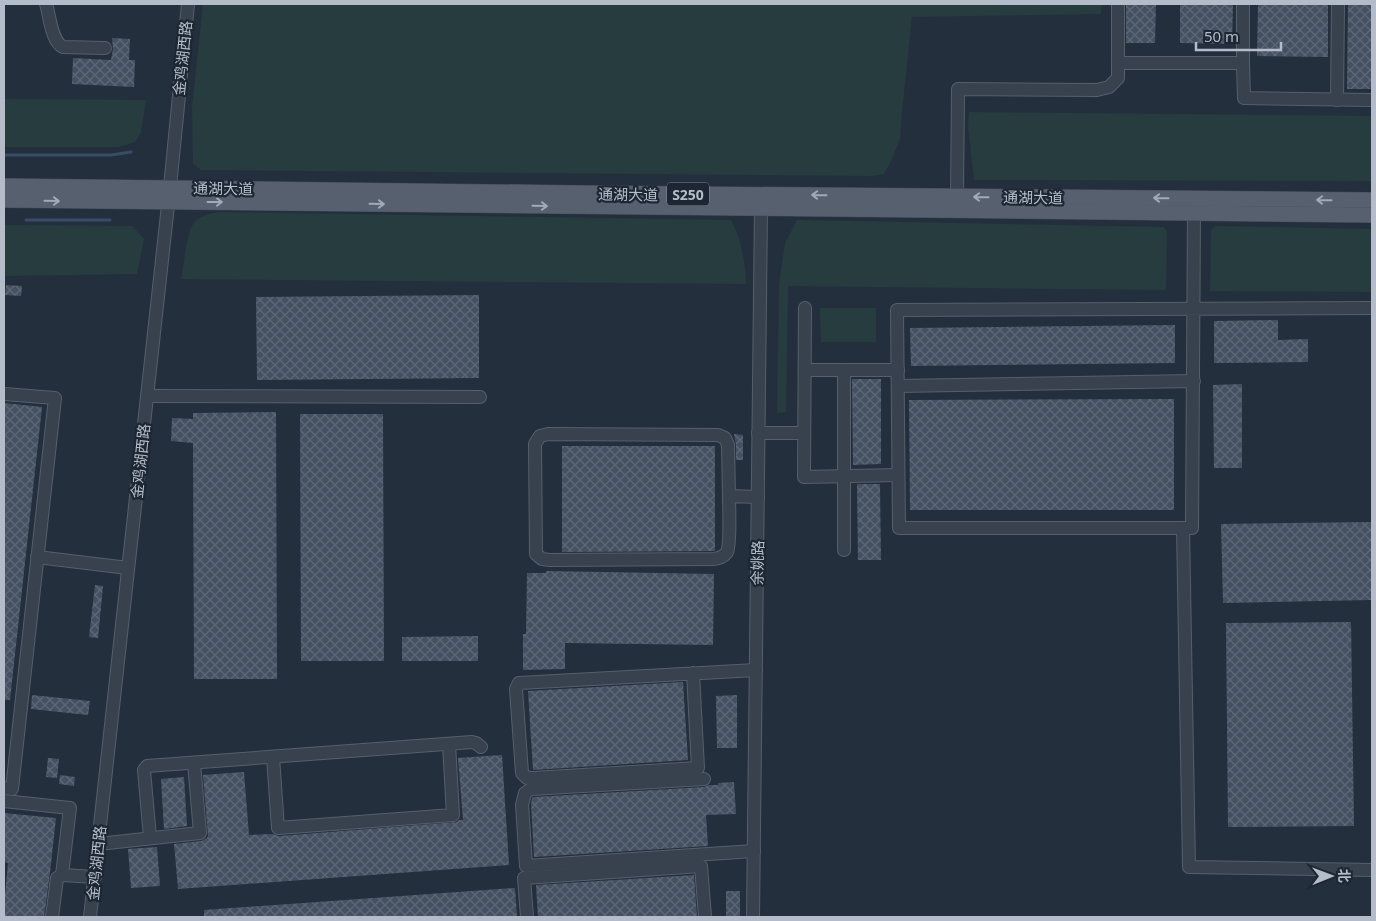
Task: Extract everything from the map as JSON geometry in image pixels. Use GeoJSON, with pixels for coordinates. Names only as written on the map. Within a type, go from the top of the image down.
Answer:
{"type":"FeatureCollection","features":[{"type":"Feature","properties":{"kind":"main road","name":"通湖大道"},"geometry":{"type":"LineString","coordinates":[[4,186],[169,195],[761,208],[1372,215]]}},
{"type":"Feature","properties":{"kind":"main road","name":"通湖大道"},"geometry":{"type":"LineString","coordinates":[[4,200],[169,195],[590,193],[1372,200]]}},
{"type":"Feature","properties":{"kind":"street"},"geometry":{"type":"LineString","coordinates":[[46,4],[55,40],[59,45],[63,47],[106,48]]}},
{"type":"Feature","properties":{"kind":"street","name":"金鸡湖西路"},"geometry":{"type":"LineString","coordinates":[[90,917],[188,4]]}},
{"type":"Feature","properties":{"kind":"street"},"geometry":{"type":"LineString","coordinates":[[956,197],[958,89],[1097,90],[1110,87],[1118,78],[1118,4]]}},
{"type":"Feature","properties":{"kind":"street"},"geometry":{"type":"LineString","coordinates":[[1243,4],[1244,98],[1372,100]]}},
{"type":"Feature","properties":{"kind":"street"},"geometry":{"type":"LineString","coordinates":[[1338,4],[1338,100]]}},
{"type":"Feature","properties":{"kind":"street"},"geometry":{"type":"LineString","coordinates":[[1118,63],[1243,63]]}},
{"type":"Feature","properties":{"kind":"street","name":"余姚路"},"geometry":{"type":"LineString","coordinates":[[753,917],[761,208]]}},
{"type":"Feature","properties":{"kind":"street"},"geometry":{"type":"LineString","coordinates":[[1194,213],[1193,308],[1194,381],[1192,528],[899,528],[897,310],[1193,308],[1372,308]]}},
{"type":"Feature","properties":{"kind":"street"},"geometry":{"type":"LineString","coordinates":[[805,308],[804,477],[898,475]]}},
{"type":"Feature","properties":{"kind":"street"},"geometry":{"type":"LineString","coordinates":[[805,370],[898,370]]}},
{"type":"Feature","properties":{"kind":"street"},"geometry":{"type":"LineString","coordinates":[[844,370],[844,550]]}},
{"type":"Feature","properties":{"kind":"street"},"geometry":{"type":"LineString","coordinates":[[898,386],[1194,381]]}},
{"type":"Feature","properties":{"kind":"street"},"geometry":{"type":"LineString","coordinates":[[4,394],[55,398],[12,789],[4,788]]}},
{"type":"Feature","properties":{"kind":"street"},"geometry":{"type":"LineString","coordinates":[[147,396],[480,396]]}},
{"type":"Feature","properties":{"kind":"street"},"geometry":{"type":"LineString","coordinates":[[758,433],[804,433]]}},
{"type":"Feature","properties":{"kind":"street"},"geometry":{"type":"LineString","coordinates":[[548,434],[718,436],[725,438],[728,445],[729,496],[729,543],[727,552],[722,557],[714,559],[550,560],[542,559],[536,554],[536,444],[540,436],[548,434]]}},
{"type":"Feature","properties":{"kind":"street"},"geometry":{"type":"LineString","coordinates":[[729,496],[758,497]]}},
{"type":"Feature","properties":{"kind":"street"},"geometry":{"type":"LineString","coordinates":[[1183,528],[1189,867],[1372,870]]}},
{"type":"Feature","properties":{"kind":"street"},"geometry":{"type":"LineString","coordinates":[[37,557],[128,568]]}},
{"type":"Feature","properties":{"kind":"street"},"geometry":{"type":"LineString","coordinates":[[693,674],[698,768],[533,778],[527,778],[522,773],[516,689],[519,683],[756,670]]}},
{"type":"Feature","properties":{"kind":"street"},"geometry":{"type":"LineString","coordinates":[[150,838],[144,770],[147,766],[472,742],[481,747]]}},
{"type":"Feature","properties":{"kind":"street"},"geometry":{"type":"LineString","coordinates":[[273,757],[278,828],[453,815],[449,744]]}},
{"type":"Feature","properties":{"kind":"street"},"geometry":{"type":"LineString","coordinates":[[98,844],[200,833],[194,763]]}},
{"type":"Feature","properties":{"kind":"street"},"geometry":{"type":"LineString","coordinates":[[704,779],[531,788],[525,793],[522,805],[526,866],[754,851]]}},
{"type":"Feature","properties":{"kind":"street"},"geometry":{"type":"LineString","coordinates":[[4,801],[70,808],[62,875]]}},
{"type":"Feature","properties":{"kind":"street"},"geometry":{"type":"LineString","coordinates":[[527,917],[524,878],[702,866],[705,917]]}},
{"type":"Feature","properties":{"kind":"street"},"geometry":{"type":"LineString","coordinates":[[52,917],[57,878],[62,875],[95,877]]}},
{"type":"Feature","properties":{"kind":"green space"},"geometry":{"type":"Polygon","coordinates":[[[203,4],[1101,4],[1101,14],[912,17],[900,139],[884,174],[873,176],[201,170],[193,164],[192,107],[203,4]]]}},
{"type":"Feature","properties":{"kind":"green space"},"geometry":{"type":"Polygon","coordinates":[[[4,99],[146,100],[141,132],[135,142],[118,147],[4,147],[4,99]]]}},
{"type":"Feature","properties":{"kind":"green space"},"geometry":{"type":"Polygon","coordinates":[[[969,112],[1372,116],[1372,181],[974,180],[968,126],[969,112]]]}},
{"type":"Feature","properties":{"kind":"green space"},"geometry":{"type":"Polygon","coordinates":[[[218,212],[731,220],[742,251],[746,284],[181,279],[187,243],[193,224],[201,217],[218,212]]]}},
{"type":"Feature","properties":{"kind":"green space"},"geometry":{"type":"Polygon","coordinates":[[[797,220],[1163,227],[1167,231],[1166,290],[788,286],[786,412],[777,413],[779,284],[785,243],[797,220]]]}},
{"type":"Feature","properties":{"kind":"green space"},"geometry":{"type":"Polygon","coordinates":[[[4,225],[132,226],[144,239],[137,274],[4,276],[4,225]]]}},
{"type":"Feature","properties":{"kind":"green space"},"geometry":{"type":"Polygon","coordinates":[[[1216,226],[1372,229],[1372,292],[1210,291],[1211,230],[1216,226]]]}},
{"type":"Feature","properties":{"kind":"green space"},"geometry":{"type":"Polygon","coordinates":[[[820,308],[876,308],[876,342],[821,342],[820,308]]]}},
{"type":"Feature","properties":{"kind":"building"},"geometry":{"type":"Polygon","coordinates":[[[1126,4],[1156,4],[1155,43],[1126,43],[1126,4]]]}},
{"type":"Feature","properties":{"kind":"building"},"geometry":{"type":"Polygon","coordinates":[[[1180,4],[1233,4],[1232,44],[1180,43],[1180,4]]]}},
{"type":"Feature","properties":{"kind":"building"},"geometry":{"type":"Polygon","coordinates":[[[1258,4],[1328,4],[1328,57],[1257,56],[1258,4]]]}},
{"type":"Feature","properties":{"kind":"building"},"geometry":{"type":"Polygon","coordinates":[[[1348,4],[1372,4],[1372,89],[1347,89],[1348,4]]]}},
{"type":"Feature","properties":{"kind":"building"},"geometry":{"type":"Polygon","coordinates":[[[112,38],[130,39],[129,60],[135,60],[134,87],[72,84],[73,58],[111,60],[112,38]]]}},
{"type":"Feature","properties":{"kind":"building"},"geometry":{"type":"Polygon","coordinates":[[[6,285],[22,286],[21,296],[5,295],[6,285]]]}},
{"type":"Feature","properties":{"kind":"building"},"geometry":{"type":"Polygon","coordinates":[[[479,295],[479,378],[257,380],[256,297],[479,295]]]}},
{"type":"Feature","properties":{"kind":"building"},"geometry":{"type":"Polygon","coordinates":[[[1278,320],[1278,340],[1308,339],[1308,362],[1214,363],[1214,321],[1278,320]]]}},
{"type":"Feature","properties":{"kind":"building"},"geometry":{"type":"Polygon","coordinates":[[[1175,325],[1175,363],[911,366],[910,328],[1175,325]]]}},
{"type":"Feature","properties":{"kind":"building"},"geometry":{"type":"Polygon","coordinates":[[[852,379],[881,379],[881,464],[853,465],[852,379]]]}},
{"type":"Feature","properties":{"kind":"building"},"geometry":{"type":"Polygon","coordinates":[[[1242,384],[1242,468],[1214,468],[1213,385],[1242,384]]]}},
{"type":"Feature","properties":{"kind":"building"},"geometry":{"type":"Polygon","coordinates":[[[1174,399],[1174,510],[910,510],[909,400],[1174,399]]]}},
{"type":"Feature","properties":{"kind":"building"},"geometry":{"type":"Polygon","coordinates":[[[4,403],[42,407],[10,700],[4,700],[4,403]]]}},
{"type":"Feature","properties":{"kind":"building"},"geometry":{"type":"Polygon","coordinates":[[[276,412],[277,679],[194,679],[193,443],[171,441],[172,418],[193,419],[193,413],[276,412]]]}},
{"type":"Feature","properties":{"kind":"building"},"geometry":{"type":"Polygon","coordinates":[[[300,414],[383,414],[384,661],[301,661],[300,414]]]}},
{"type":"Feature","properties":{"kind":"building"},"geometry":{"type":"Polygon","coordinates":[[[734,434],[743,435],[743,460],[736,460],[734,434]]]}},
{"type":"Feature","properties":{"kind":"building"},"geometry":{"type":"Polygon","coordinates":[[[562,446],[715,446],[715,551],[562,552],[562,446]]]}},
{"type":"Feature","properties":{"kind":"building"},"geometry":{"type":"Polygon","coordinates":[[[857,484],[880,484],[881,560],[858,560],[857,484]]]}},
{"type":"Feature","properties":{"kind":"building"},"geometry":{"type":"Polygon","coordinates":[[[1372,522],[1372,600],[1223,603],[1221,524],[1372,522]]]}},
{"type":"Feature","properties":{"kind":"building"},"geometry":{"type":"Polygon","coordinates":[[[546,571],[714,574],[713,645],[565,643],[565,669],[523,670],[523,634],[526,634],[527,573],[546,573],[546,571]]]}},
{"type":"Feature","properties":{"kind":"building"},"geometry":{"type":"Polygon","coordinates":[[[95,585],[103,586],[98,638],[89,637],[95,585]]]}},
{"type":"Feature","properties":{"kind":"building"},"geometry":{"type":"Polygon","coordinates":[[[1351,622],[1354,826],[1228,827],[1226,623],[1351,622]]]}},
{"type":"Feature","properties":{"kind":"building"},"geometry":{"type":"Polygon","coordinates":[[[478,636],[478,661],[402,661],[402,637],[478,636]]]}},
{"type":"Feature","properties":{"kind":"building"},"geometry":{"type":"Polygon","coordinates":[[[683,682],[688,760],[533,770],[528,691],[683,682]]]}},
{"type":"Feature","properties":{"kind":"building"},"geometry":{"type":"Polygon","coordinates":[[[32,695],[90,701],[88,715],[31,709],[32,695]]]}},
{"type":"Feature","properties":{"kind":"building"},"geometry":{"type":"Polygon","coordinates":[[[737,695],[737,748],[717,748],[716,696],[737,695]]]}},
{"type":"Feature","properties":{"kind":"building"},"geometry":{"type":"Polygon","coordinates":[[[502,755],[509,865],[178,889],[174,844],[201,841],[208,836],[203,775],[244,772],[249,835],[272,834],[279,836],[463,820],[458,758],[502,755]]]}},
{"type":"Feature","properties":{"kind":"building"},"geometry":{"type":"Polygon","coordinates":[[[48,758],[59,759],[57,778],[46,777],[48,758]]]}},
{"type":"Feature","properties":{"kind":"building"},"geometry":{"type":"Polygon","coordinates":[[[60,775],[75,777],[74,786],[59,784],[60,775]]]}},
{"type":"Feature","properties":{"kind":"building"},"geometry":{"type":"Polygon","coordinates":[[[184,777],[187,826],[164,829],[161,779],[184,777]]]}},
{"type":"Feature","properties":{"kind":"building"},"geometry":{"type":"Polygon","coordinates":[[[734,782],[736,814],[706,815],[708,846],[534,857],[531,804],[534,797],[704,787],[718,785],[718,783],[734,782]]]}},
{"type":"Feature","properties":{"kind":"building"},"geometry":{"type":"Polygon","coordinates":[[[4,813],[56,818],[44,917],[4,917],[8,863],[4,862],[4,813]]]}},
{"type":"Feature","properties":{"kind":"building"},"geometry":{"type":"Polygon","coordinates":[[[157,847],[160,886],[131,888],[128,849],[157,847]]]}},
{"type":"Feature","properties":{"kind":"building"},"geometry":{"type":"Polygon","coordinates":[[[694,875],[697,917],[538,917],[536,885],[694,875]]]}},
{"type":"Feature","properties":{"kind":"building"},"geometry":{"type":"Polygon","coordinates":[[[515,888],[517,917],[204,917],[204,910],[515,888]]]}},
{"type":"Feature","properties":{"kind":"building"},"geometry":{"type":"Polygon","coordinates":[[[726,891],[740,891],[740,917],[726,917],[726,891]]]}},
{"type":"Feature","properties":{"kind":"waterway"},"geometry":{"type":"LineString","coordinates":[[4,155],[111,155],[131,152]]}},
{"type":"Feature","properties":{"kind":"waterway"},"geometry":{"type":"LineString","coordinates":[[26,220],[110,220]]}}]}
